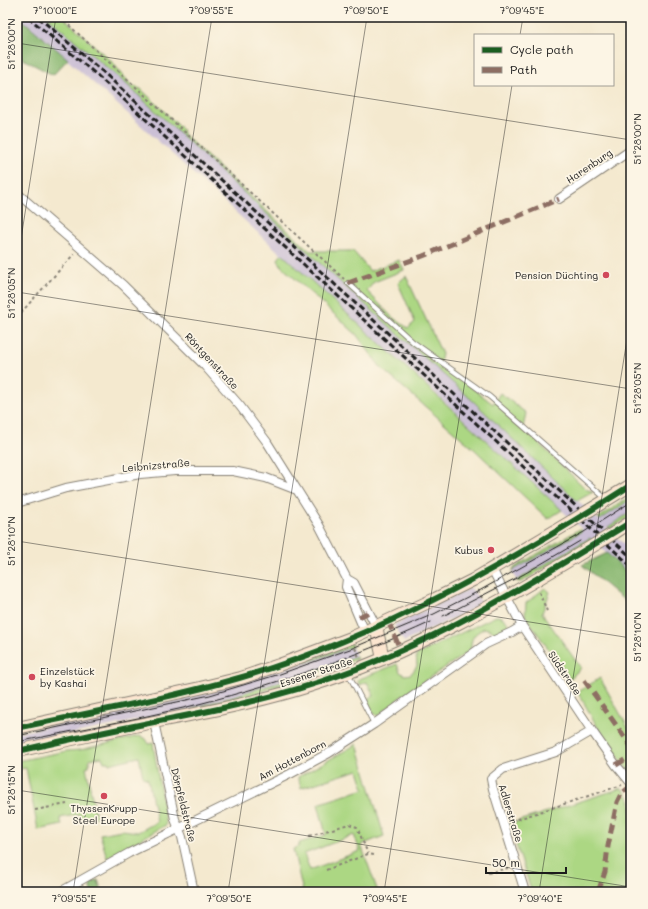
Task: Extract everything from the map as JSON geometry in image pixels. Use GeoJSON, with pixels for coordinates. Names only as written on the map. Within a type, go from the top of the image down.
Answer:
{"type":"FeatureCollection","features":[{"type":"Feature","properties":{"kind":"main road","name":"Essener Straße"},"geometry":{"type":"LineString","coordinates":[[17,728],[155,699],[231,680],[279,665],[351,638],[473,580],[631,485]]}},
{"type":"Feature","properties":{"kind":"main road","name":"Essener Straße"},"geometry":{"type":"LineString","coordinates":[[17,750],[258,700],[310,686],[362,667],[401,651],[487,608],[533,582],[631,522]]}},
{"type":"Feature","properties":{"kind":"main road"},"geometry":{"type":"LineString","coordinates":[[376,626],[383,659]]}},
{"type":"Feature","properties":{"kind":"main road"},"geometry":{"type":"LineString","coordinates":[[365,632],[383,659]]}},
{"type":"Feature","properties":{"kind":"street","name":"Harenburg"},"geometry":{"type":"LineString","coordinates":[[559,199],[631,150]]}},
{"type":"Feature","properties":{"kind":"street","name":"Röntgenstraße"},"geometry":{"type":"LineString","coordinates":[[17,193],[80,247],[170,330],[230,394],[267,442],[319,525],[347,579],[354,583],[376,626]]}},
{"type":"Feature","properties":{"kind":"street","name":"Leibnizstraße"},"geometry":{"type":"LineString","coordinates":[[17,503],[66,488],[140,474],[175,472],[233,471],[266,478],[297,490]]}},
{"type":"Feature","properties":{"kind":"street","name":"Südstraße"},"geometry":{"type":"LineString","coordinates":[[492,569],[522,626],[592,731],[616,765],[631,782]]}},
{"type":"Feature","properties":{"kind":"street","name":"Röntgenstraße"},"geometry":{"type":"LineString","coordinates":[[347,579],[346,587],[365,632]]}},
{"type":"Feature","properties":{"kind":"street","name":"Am Hottenborn"},"geometry":{"type":"LineString","coordinates":[[60,892],[129,853],[296,771],[329,753],[374,724],[486,644],[522,626]]}},
{"type":"Feature","properties":{"kind":"street","name":"Dörpfeldstraße"},"geometry":{"type":"LineString","coordinates":[[154,722],[175,819],[194,892]]}},
{"type":"Feature","properties":{"kind":"street","name":"Adlerstraße"},"geometry":{"type":"LineString","coordinates":[[525,892],[503,824],[491,779],[503,770],[556,752],[592,731]]}},
{"type":"Feature","properties":{"kind":"lane"},"geometry":{"type":"LineString","coordinates":[[348,282],[413,342],[490,397],[607,500]]}},
{"type":"Feature","properties":{"kind":"lane"},"geometry":{"type":"LineString","coordinates":[[348,672],[374,724]]}},
{"type":"Feature","properties":{"kind":"path"},"geometry":{"type":"LineString","coordinates":[[60,17],[348,282]]}},
{"type":"Feature","properties":{"kind":"path"},"geometry":{"type":"LineString","coordinates":[[17,317],[80,247]]}},
{"type":"Feature","properties":{"kind":"path"},"geometry":{"type":"LineString","coordinates":[[473,580],[487,608]]}},
{"type":"Feature","properties":{"kind":"path"},"geometry":{"type":"LineString","coordinates":[[533,582],[547,611]]}},
{"type":"Feature","properties":{"kind":"path"},"geometry":{"type":"LineString","coordinates":[[351,638],[362,667]]}},
{"type":"Feature","properties":{"kind":"path"},"geometry":{"type":"LineString","coordinates":[[503,824],[631,782]]}},
{"type":"Feature","properties":{"kind":"path"},"geometry":{"type":"LineString","coordinates":[[35,810],[67,804]]}},
{"type":"Feature","properties":{"kind":"path"},"geometry":{"type":"LineString","coordinates":[[309,836],[349,824],[357,827],[368,854]]}},
{"type":"Feature","properties":{"kind":"path"},"geometry":{"type":"LineString","coordinates":[[326,870],[368,854],[374,855]]}},
{"type":"Feature","properties":{"kind":"path"},"geometry":{"type":"LineString","coordinates":[[488,873],[517,865]]}},
{"type":"Feature","properties":{"kind":"shaded area"},"geometry":{"type":"Polygon","coordinates":[[[19,17],[47,17],[124,82],[349,290],[473,401],[598,520],[631,499],[631,512],[606,528],[623,543],[631,538],[631,576],[590,538],[516,580],[512,571],[583,530],[417,376],[341,309],[135,120],[19,17]]]}},
{"type":"Feature","properties":{"kind":"shaded area"},"geometry":{"type":"Polygon","coordinates":[[[471,588],[483,604],[404,642],[394,625],[471,588]]]}},
{"type":"Feature","properties":{"kind":"shaded area"},"geometry":{"type":"Polygon","coordinates":[[[352,647],[356,656],[301,676],[193,709],[17,745],[17,733],[205,693],[352,647]]]}},
{"type":"Feature","properties":{"kind":"green space"},"geometry":{"type":"Polygon","coordinates":[[[17,17],[19,17],[68,59],[53,75],[17,56],[17,17]]]}},
{"type":"Feature","properties":{"kind":"green space"},"geometry":{"type":"Polygon","coordinates":[[[47,17],[63,17],[112,62],[132,86],[141,89],[182,129],[183,134],[310,251],[353,251],[370,271],[399,260],[404,270],[374,282],[367,291],[392,317],[408,328],[415,322],[398,283],[406,276],[442,354],[440,363],[493,404],[500,393],[526,413],[523,428],[586,489],[593,492],[577,501],[473,401],[349,290],[124,82],[47,17]]]}},
{"type":"Feature","properties":{"kind":"green space"},"geometry":{"type":"Polygon","coordinates":[[[282,254],[562,510],[548,519],[474,449],[381,368],[356,334],[281,266],[278,259],[282,254]]]}},
{"type":"Feature","properties":{"kind":"green space"},"geometry":{"type":"Polygon","coordinates":[[[631,496],[631,499],[600,520],[598,518],[631,496]]]}},
{"type":"Feature","properties":{"kind":"green space"},"geometry":{"type":"Polygon","coordinates":[[[631,512],[631,516],[610,529],[608,527],[631,512]]]}},
{"type":"Feature","properties":{"kind":"green space"},"geometry":{"type":"Polygon","coordinates":[[[580,529],[582,531],[512,571],[515,567],[580,529]]]}},
{"type":"Feature","properties":{"kind":"green space"},"geometry":{"type":"Polygon","coordinates":[[[590,538],[592,540],[523,581],[516,581],[590,538]]]}},
{"type":"Feature","properties":{"kind":"green space"},"geometry":{"type":"Polygon","coordinates":[[[607,553],[631,576],[631,606],[582,565],[607,553]]]}},
{"type":"Feature","properties":{"kind":"green space"},"geometry":{"type":"Polygon","coordinates":[[[545,588],[550,592],[542,613],[581,668],[570,679],[525,616],[526,603],[545,588]]]}},
{"type":"Feature","properties":{"kind":"green space"},"geometry":{"type":"Polygon","coordinates":[[[496,616],[503,618],[511,628],[497,635],[491,630],[484,628],[473,637],[471,642],[471,650],[398,699],[378,716],[372,712],[367,699],[374,696],[367,682],[360,685],[357,680],[397,664],[400,672],[405,675],[411,674],[417,666],[416,655],[496,616]]]}},
{"type":"Feature","properties":{"kind":"green space"},"geometry":{"type":"Polygon","coordinates":[[[351,643],[352,647],[308,662],[305,661],[351,643]]]}},
{"type":"Feature","properties":{"kind":"green space"},"geometry":{"type":"Polygon","coordinates":[[[356,656],[357,659],[243,698],[193,708],[301,676],[356,656]]]}},
{"type":"Feature","properties":{"kind":"green space"},"geometry":{"type":"Polygon","coordinates":[[[600,678],[631,733],[631,774],[599,730],[578,692],[600,678]]]}},
{"type":"Feature","properties":{"kind":"green space"},"geometry":{"type":"Polygon","coordinates":[[[139,736],[146,739],[149,744],[153,743],[166,825],[107,858],[100,834],[122,830],[138,832],[157,822],[148,779],[143,777],[139,757],[109,764],[108,762],[104,762],[102,757],[89,759],[89,766],[86,767],[96,817],[81,820],[80,814],[60,818],[62,825],[38,830],[26,768],[21,769],[19,764],[17,764],[17,761],[67,751],[80,750],[139,736]]]}},
{"type":"Feature","properties":{"kind":"green space"},"geometry":{"type":"Polygon","coordinates":[[[357,744],[384,836],[361,845],[378,892],[303,892],[293,849],[299,846],[299,843],[326,835],[318,804],[364,789],[358,770],[301,788],[298,777],[357,744]],[[354,835],[304,854],[310,870],[360,851],[354,835]]]}},
{"type":"Feature","properties":{"kind":"green space"},"geometry":{"type":"Polygon","coordinates":[[[622,788],[631,801],[631,892],[535,892],[531,889],[509,824],[622,788]]]}},
{"type":"Feature","properties":{"kind":"green space"},"geometry":{"type":"Polygon","coordinates":[[[98,880],[102,892],[92,892],[90,883],[98,880]]]}},
{"type":"Feature","properties":{"kind":"tram line"},"geometry":{"type":"LineString","coordinates":[[17,736],[210,695],[280,674],[350,649],[434,614],[479,591],[584,532],[631,502]]}},
{"type":"Feature","properties":{"kind":"tram line"},"geometry":{"type":"LineString","coordinates":[[443,616],[524,574],[580,541]]}},
{"type":"Feature","properties":{"kind":"tram line"},"geometry":{"type":"LineString","coordinates":[[17,742],[121,722],[215,700],[340,660],[431,622]]}},
{"type":"Feature","properties":{"kind":"railway"},"geometry":{"type":"LineString","coordinates":[[28,17],[98,76],[631,566]]}},
{"type":"Feature","properties":{"kind":"railway"},"geometry":{"type":"LineString","coordinates":[[38,17],[102,71],[631,557]]}},
{"type":"Feature","properties":{"kind":"marked path"},"geometry":{"type":"LineString","coordinates":[[348,283],[423,256],[559,199]]}},
{"type":"Feature","properties":{"kind":"marked path"},"geometry":{"type":"LineString","coordinates":[[359,617],[369,612]]}},
{"type":"Feature","properties":{"kind":"marked path"},"geometry":{"type":"LineString","coordinates":[[388,621],[401,651]]}},
{"type":"Feature","properties":{"kind":"marked path"},"geometry":{"type":"LineString","coordinates":[[584,680],[631,746]]}},
{"type":"Feature","properties":{"kind":"marked path"},"geometry":{"type":"LineString","coordinates":[[616,765],[631,756]]}},
{"type":"Feature","properties":{"kind":"marked path"},"geometry":{"type":"LineString","coordinates":[[598,892],[605,872],[608,846],[617,802],[621,794],[631,786]]}},
{"type":"Feature","properties":{"kind":"cycle path"},"geometry":{"type":"LineString","coordinates":[[17,728],[212,686],[291,661],[343,642],[491,570],[631,485]]}},
{"type":"Feature","properties":{"kind":"cycle path"},"geometry":{"type":"LineString","coordinates":[[17,751],[248,702],[294,690],[340,675],[416,644],[453,625],[525,586],[631,522]]}},
{"type":"Feature","properties":{"kind":"place","name":"Pension Düchting"},"geometry":{"type":"Point","coordinates":[606,275]}},
{"type":"Feature","properties":{"kind":"place","name":"Kubus"},"geometry":{"type":"Point","coordinates":[491,550]}},
{"type":"Feature","properties":{"kind":"place","name":"Einzelstück by Kashai"},"geometry":{"type":"Point","coordinates":[32,677]}},
{"type":"Feature","properties":{"kind":"place","name":"ThyssenKrupp Steel Europe"},"geometry":{"type":"Point","coordinates":[104,796]}}]}
